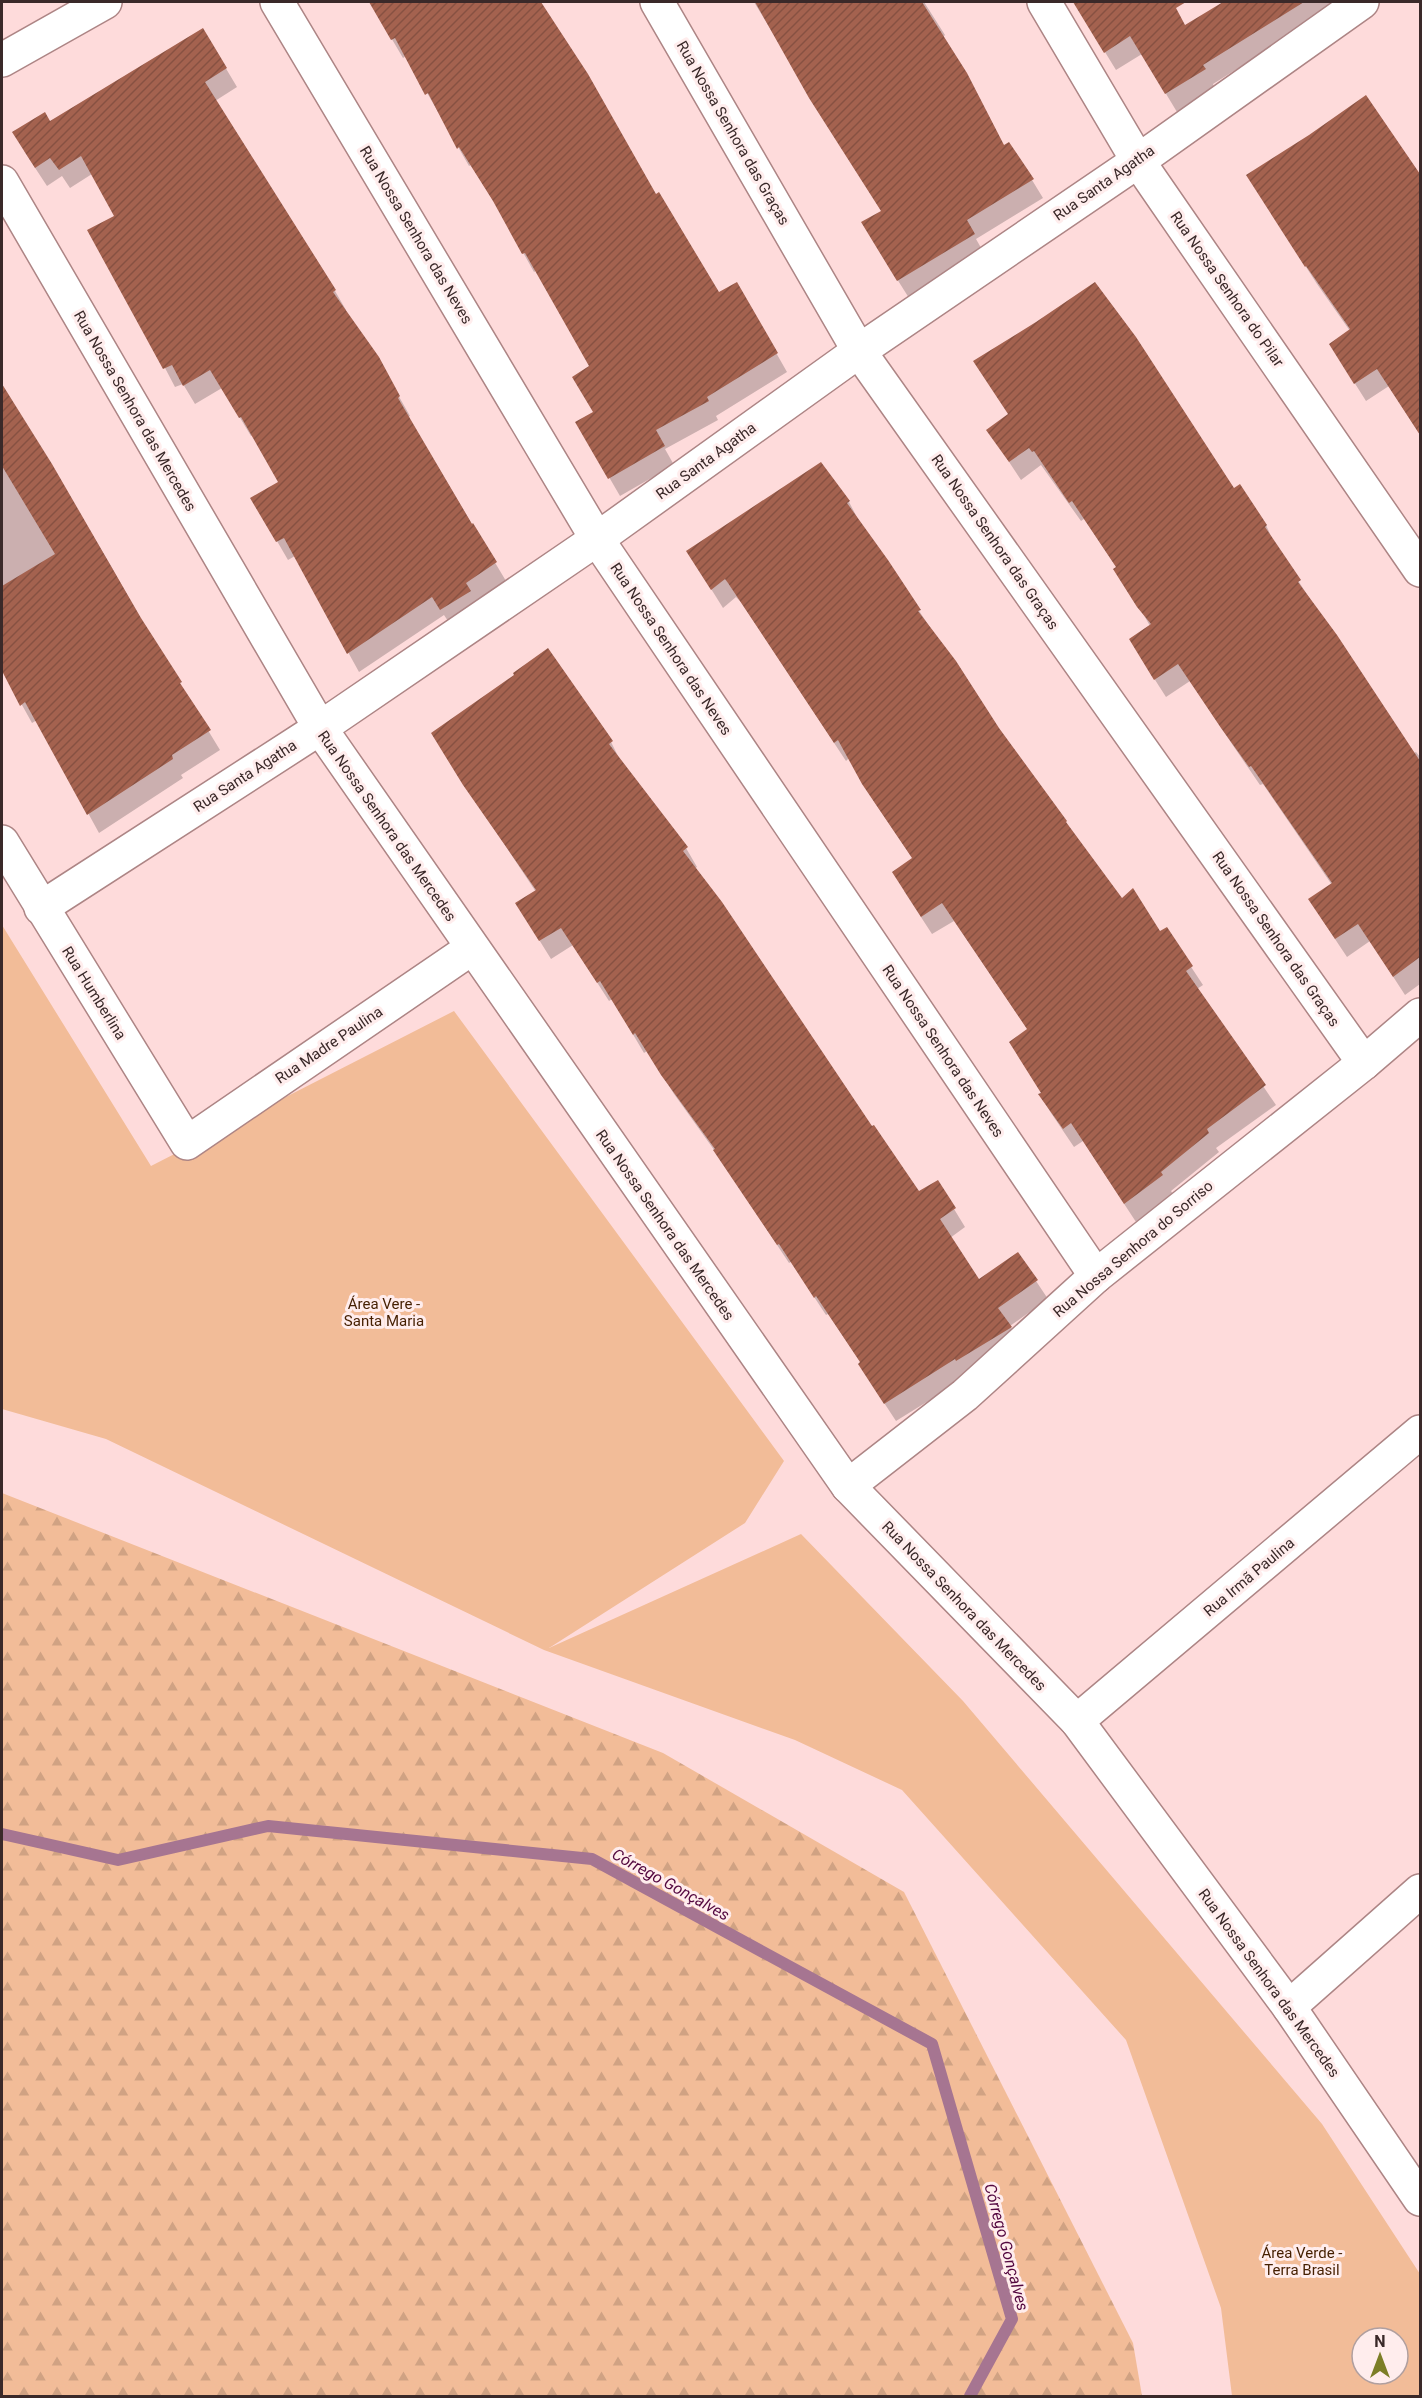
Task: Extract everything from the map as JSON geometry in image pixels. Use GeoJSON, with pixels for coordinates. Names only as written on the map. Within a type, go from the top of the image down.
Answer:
{"type":"FeatureCollection","features":[{"type":"Feature","properties":{"kind":"street"},"geometry":{"type":"LineString","coordinates":[[2,60],[105,2]]}},
{"type":"Feature","properties":{"kind":"street","name":"Rua Nossa Senhora das Neves"},"geometry":{"type":"LineString","coordinates":[[277,2],[597,539],[1096,1276]]}},
{"type":"Feature","properties":{"kind":"street","name":"Rua Nossa Senhora das Graças"},"geometry":{"type":"LineString","coordinates":[[657,2],[859,351],[1364,1063]]}},
{"type":"Feature","properties":{"kind":"street","name":"Rua Nossa Senhora do Pilar"},"geometry":{"type":"LineString","coordinates":[[1044,2],[1138,161],[1420,570]]}},
{"type":"Feature","properties":{"kind":"street","name":"Rua Santa Agatha"},"geometry":{"type":"LineString","coordinates":[[41,908],[320,728],[597,539],[859,351],[1138,161],[1362,2]]}},
{"type":"Feature","properties":{"kind":"street","name":"Rua Nossa Senhora das Mercedes"},"geometry":{"type":"LineString","coordinates":[[2,182],[320,728],[848,1486],[1077,1721],[1288,2007],[1420,2199]]}},
{"type":"Feature","properties":{"kind":"street","name":"Rua Humberlina"},"geometry":{"type":"LineString","coordinates":[[2,842],[187,1143]]}},
{"type":"Feature","properties":{"kind":"street","name":"Rua Madre Paulina"},"geometry":{"type":"LineString","coordinates":[[187,1143],[472,948]]}},
{"type":"Feature","properties":{"kind":"street","name":"Rua Nossa Senhora do Sorriso"},"geometry":{"type":"LineString","coordinates":[[848,1486],[965,1395],[1096,1276],[1364,1063],[1420,1015]]}},
{"type":"Feature","properties":{"kind":"street","name":"Rua Irmã Paulina"},"geometry":{"type":"LineString","coordinates":[[1077,1721],[1420,1432]]}},
{"type":"Feature","properties":{"kind":"street"},"geometry":{"type":"LineString","coordinates":[[1288,2007],[1420,1891]]}},
{"type":"Feature","properties":{"kind":"green space","name":"Área Vere - Santa Maria"},"geometry":{"type":"Polygon","coordinates":[[[2,925],[151,1166],[454,1011],[784,1461],[745,1523],[549,1648],[801,1534],[963,1701],[1322,2124],[1420,2274],[1420,2396],[1232,2396],[1221,2308],[1126,2040],[902,1790],[795,1740],[544,1650],[106,1439],[2,1409],[2,925]]]}},
{"type":"Feature","properties":{"kind":"green space"},"geometry":{"type":"Polygon","coordinates":[[[2,1493],[663,1753],[904,1892],[1133,2343],[1142,2396],[2,2396],[2,1493]]]}},
{"type":"Feature","properties":{"kind":"building"},"geometry":{"type":"Polygon","coordinates":[[[369,2],[541,2],[588,74],[656,194],[659,192],[719,292],[737,282],[778,353],[707,397],[709,401],[656,430],[665,446],[608,479],[575,422],[593,412],[572,377],[589,366],[525,253],[522,254],[493,201],[459,147],[457,149],[428,93],[425,95],[395,38],[391,40],[369,2]]]}},
{"type":"Feature","properties":{"kind":"building"},"geometry":{"type":"Polygon","coordinates":[[[755,2],[922,2],[967,73],[1004,145],[1009,142],[1034,179],[967,220],[975,234],[897,281],[861,222],[881,211],[809,98],[755,2]]]}},
{"type":"Feature","properties":{"kind":"building"},"geometry":{"type":"Polygon","coordinates":[[[1073,2],[1186,2],[1176,8],[1185,25],[1223,2],[1304,2],[1203,65],[1206,69],[1165,94],[1130,36],[1104,53],[1073,2]]]}},
{"type":"Feature","properties":{"kind":"building"},"geometry":{"type":"Polygon","coordinates":[[[203,28],[227,68],[205,82],[336,290],[333,292],[379,357],[400,396],[398,398],[497,562],[466,583],[471,591],[440,610],[432,597],[347,654],[284,538],[276,542],[250,498],[278,482],[241,417],[239,418],[210,370],[183,386],[172,365],[163,369],[87,230],[114,216],[81,156],[59,170],[50,158],[35,168],[12,132],[45,112],[50,121],[203,28]]]}},
{"type":"Feature","properties":{"kind":"building"},"geometry":{"type":"Polygon","coordinates":[[[1366,95],[1420,174],[1420,435],[1377,369],[1354,384],[1329,344],[1350,329],[1305,267],[1246,175],[1366,95]]]}},
{"type":"Feature","properties":{"kind":"building"},"geometry":{"type":"Polygon","coordinates":[[[1095,282],[1136,337],[1234,488],[1240,484],[1267,525],[1265,527],[1301,580],[1298,582],[1337,635],[1420,761],[1420,957],[1393,977],[1358,924],[1335,939],[1308,899],[1332,883],[1178,664],[1154,680],[1129,639],[1151,624],[1137,607],[1113,569],[1116,567],[1072,501],[1069,503],[1034,451],[1032,452],[1029,448],[1009,462],[986,430],[1008,414],[973,361],[1095,282]]]}},
{"type":"Feature","properties":{"kind":"building"},"geometry":{"type":"Polygon","coordinates":[[[2,384],[52,464],[141,618],[182,682],[180,683],[211,730],[172,755],[173,759],[87,815],[25,702],[20,706],[2,671],[2,586],[55,554],[2,466],[2,384]]]}},
{"type":"Feature","properties":{"kind":"building"},"geometry":{"type":"Polygon","coordinates":[[[821,462],[850,501],[847,503],[921,610],[918,611],[956,661],[999,728],[1122,898],[1133,888],[1160,931],[1167,927],[1193,966],[1186,971],[1266,1085],[1207,1129],[1209,1133],[1161,1172],[1163,1175],[1124,1204],[1071,1123],[1063,1129],[1038,1094],[1041,1093],[1009,1042],[1027,1029],[942,903],[921,917],[892,872],[912,858],[862,784],[838,740],[834,743],[725,579],[711,590],[686,551],[821,462]]]}},
{"type":"Feature","properties":{"kind":"building"},"geometry":{"type":"Polygon","coordinates":[[[548,648],[613,741],[609,744],[688,847],[683,851],[722,902],[872,1126],[874,1125],[919,1191],[938,1180],[956,1208],[940,1219],[979,1279],[1018,1252],[1038,1280],[998,1308],[1012,1327],[956,1361],[955,1359],[884,1404],[858,1364],[860,1362],[816,1296],[814,1298],[779,1244],[777,1245],[713,1150],[715,1149],[661,1075],[635,1033],[633,1035],[600,981],[597,983],[561,928],[539,941],[515,903],[536,890],[463,785],[431,733],[514,675],[513,673],[548,648]]]}},
{"type":"Feature","properties":{"kind":"waterway","name":"Córrego Gonçalves"},"geometry":{"type":"LineString","coordinates":[[2,1834],[118,1860],[268,1826],[592,1859],[932,2044],[1012,2319],[970,2396]]}},
{"type":"Feature","properties":{"kind":"park label","name":"Área Verde - Terra Brasil"},"geometry":{"type":"Point","coordinates":[1302,2262]}}]}
